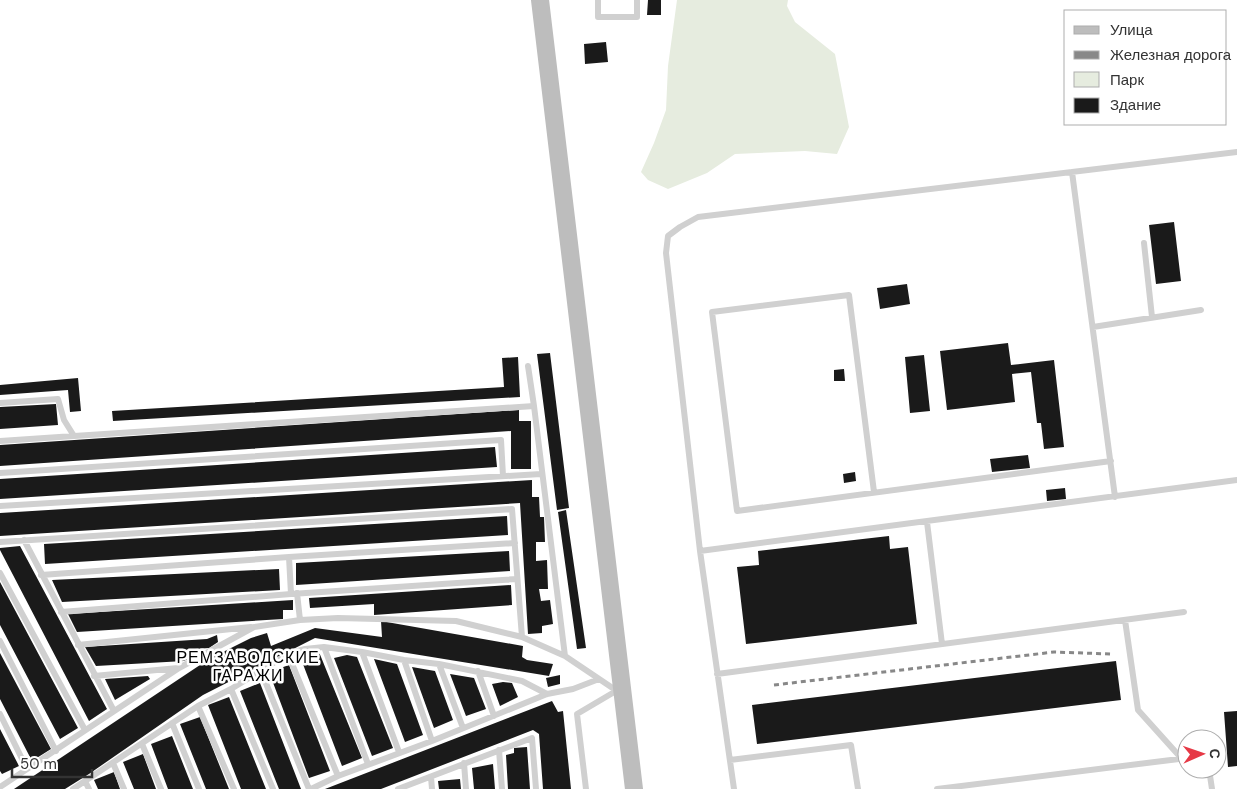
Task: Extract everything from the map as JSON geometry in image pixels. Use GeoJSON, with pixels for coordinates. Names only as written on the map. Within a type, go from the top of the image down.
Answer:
{"type":"FeatureCollection","features":[{"type":"Feature","properties":{"kind":"street"},"geometry":{"type":"LineString","coordinates":[[540,0],[619,693],[634,789]]}},
{"type":"Feature","properties":{"kind":"lane"},"geometry":{"type":"LineString","coordinates":[[598,0],[598,17],[637,17],[637,0]]}},
{"type":"Feature","properties":{"kind":"lane"},"geometry":{"type":"LineString","coordinates":[[734,789],[700,551],[666,253],[668,236],[680,226],[698,217],[1237,152]]}},
{"type":"Feature","properties":{"kind":"lane"},"geometry":{"type":"LineString","coordinates":[[1072,172],[1112,460],[1115,497]]}},
{"type":"Feature","properties":{"kind":"lane"},"geometry":{"type":"LineString","coordinates":[[1144,243],[1152,317]]}},
{"type":"Feature","properties":{"kind":"lane"},"geometry":{"type":"LineString","coordinates":[[874,492],[849,295],[712,312],[737,511],[1112,460]]}},
{"type":"Feature","properties":{"kind":"lane"},"geometry":{"type":"LineString","coordinates":[[1093,327],[1200,310]]}},
{"type":"Feature","properties":{"kind":"lane"},"geometry":{"type":"LineString","coordinates":[[528,366],[565,656]]}},
{"type":"Feature","properties":{"kind":"lane"},"geometry":{"type":"LineString","coordinates":[[0,403],[58,399],[64,420],[74,436]]}},
{"type":"Feature","properties":{"kind":"lane"},"geometry":{"type":"LineString","coordinates":[[0,441],[534,406]]}},
{"type":"Feature","properties":{"kind":"lane"},"geometry":{"type":"LineString","coordinates":[[0,473],[501,440],[503,476]]}},
{"type":"Feature","properties":{"kind":"lane"},"geometry":{"type":"LineString","coordinates":[[0,506],[541,474]]}},
{"type":"Feature","properties":{"kind":"lane"},"geometry":{"type":"LineString","coordinates":[[700,551],[1237,480]]}},
{"type":"Feature","properties":{"kind":"lane"},"geometry":{"type":"LineString","coordinates":[[0,542],[512,508],[522,637]]}},
{"type":"Feature","properties":{"kind":"lane"},"geometry":{"type":"LineString","coordinates":[[927,522],[942,644]]}},
{"type":"Feature","properties":{"kind":"lane"},"geometry":{"type":"LineString","coordinates":[[24,540],[114,711]]}},
{"type":"Feature","properties":{"kind":"lane"},"geometry":{"type":"LineString","coordinates":[[41,575],[515,543]]}},
{"type":"Feature","properties":{"kind":"lane"},"geometry":{"type":"LineString","coordinates":[[289,557],[300,620]]}},
{"type":"Feature","properties":{"kind":"lane"},"geometry":{"type":"LineString","coordinates":[[0,572],[85,730]]}},
{"type":"Feature","properties":{"kind":"lane"},"geometry":{"type":"LineString","coordinates":[[61,612],[294,593],[517,579]]}},
{"type":"Feature","properties":{"kind":"lane"},"geometry":{"type":"LineString","coordinates":[[718,674],[1184,612]]}},
{"type":"Feature","properties":{"kind":"lane"},"geometry":{"type":"LineString","coordinates":[[78,644],[254,627],[300,620],[338,618],[456,621],[522,637],[565,656],[619,693],[577,714],[586,789]]}},
{"type":"Feature","properties":{"kind":"lane"},"geometry":{"type":"LineString","coordinates":[[1125,620],[1138,710],[1177,751]]}},
{"type":"Feature","properties":{"kind":"lane"},"geometry":{"type":"LineString","coordinates":[[0,787],[179,668],[254,627]]}},
{"type":"Feature","properties":{"kind":"lane"},"geometry":{"type":"LineString","coordinates":[[0,640],[56,751]]}},
{"type":"Feature","properties":{"kind":"lane"},"geometry":{"type":"LineString","coordinates":[[324,647],[368,764]]}},
{"type":"Feature","properties":{"kind":"lane"},"geometry":{"type":"LineString","coordinates":[[73,789],[198,706],[231,689],[288,654],[305,649],[324,647],[478,671],[522,681],[547,694]]}},
{"type":"Feature","properties":{"kind":"lane"},"geometry":{"type":"LineString","coordinates":[[362,652],[399,752]]}},
{"type":"Feature","properties":{"kind":"lane"},"geometry":{"type":"LineString","coordinates":[[288,654],[338,776]]}},
{"type":"Feature","properties":{"kind":"lane"},"geometry":{"type":"LineString","coordinates":[[404,660],[432,741]]}},
{"type":"Feature","properties":{"kind":"lane"},"geometry":{"type":"LineString","coordinates":[[439,664],[463,728]]}},
{"type":"Feature","properties":{"kind":"lane"},"geometry":{"type":"LineString","coordinates":[[94,676],[179,668]]}},
{"type":"Feature","properties":{"kind":"lane"},"geometry":{"type":"LineString","coordinates":[[261,671],[310,789],[338,776],[432,741],[547,694],[573,689],[599,679]]}},
{"type":"Feature","properties":{"kind":"lane"},"geometry":{"type":"LineString","coordinates":[[478,671],[494,716]]}},
{"type":"Feature","properties":{"kind":"lane"},"geometry":{"type":"LineString","coordinates":[[231,689],[273,789]]}},
{"type":"Feature","properties":{"kind":"lane"},"geometry":{"type":"LineString","coordinates":[[198,706],[234,789]]}},
{"type":"Feature","properties":{"kind":"lane"},"geometry":{"type":"LineString","coordinates":[[0,714],[28,769]]}},
{"type":"Feature","properties":{"kind":"lane"},"geometry":{"type":"LineString","coordinates":[[172,723],[199,789]]}},
{"type":"Feature","properties":{"kind":"lane"},"geometry":{"type":"LineString","coordinates":[[398,789],[532,738],[536,789]]}},
{"type":"Feature","properties":{"kind":"lane"},"geometry":{"type":"LineString","coordinates":[[142,744],[161,789]]}},
{"type":"Feature","properties":{"kind":"lane"},"geometry":{"type":"LineString","coordinates":[[730,760],[851,745],[858,789]]}},
{"type":"Feature","properties":{"kind":"lane"},"geometry":{"type":"LineString","coordinates":[[499,750],[502,789]]}},
{"type":"Feature","properties":{"kind":"lane"},"geometry":{"type":"LineString","coordinates":[[937,789],[1177,760]]}},
{"type":"Feature","properties":{"kind":"lane"},"geometry":{"type":"LineString","coordinates":[[113,763],[124,789]]}},
{"type":"Feature","properties":{"kind":"lane"},"geometry":{"type":"LineString","coordinates":[[464,763],[466,789]]}},
{"type":"Feature","properties":{"kind":"lane"},"geometry":{"type":"LineString","coordinates":[[431,777],[432,789]]}},
{"type":"Feature","properties":{"kind":"lane"},"geometry":{"type":"LineString","coordinates":[[85,781],[88,789]]}},
{"type":"Feature","properties":{"kind":"green space"},"geometry":{"type":"Polygon","coordinates":[[[677,0],[788,0],[787,6],[795,22],[835,54],[849,127],[837,154],[805,151],[735,154],[707,173],[668,189],[648,180],[641,172],[666,110],[668,66],[677,0]]]}},
{"type":"Feature","properties":{"kind":"building"},"geometry":{"type":"Polygon","coordinates":[[[648,0],[661,0],[661,15],[647,15],[648,0]]]}},
{"type":"Feature","properties":{"kind":"building"},"geometry":{"type":"Polygon","coordinates":[[[606,42],[608,62],[585,64],[584,44],[606,42]]]}},
{"type":"Feature","properties":{"kind":"building"},"geometry":{"type":"Polygon","coordinates":[[[1174,222],[1181,281],[1156,284],[1149,225],[1174,222]]]}},
{"type":"Feature","properties":{"kind":"building"},"geometry":{"type":"Polygon","coordinates":[[[907,284],[910,304],[880,309],[877,288],[907,284]]]}},
{"type":"Feature","properties":{"kind":"building"},"geometry":{"type":"Polygon","coordinates":[[[1008,343],[1011,365],[1054,360],[1064,447],[1044,449],[1041,423],[1037,423],[1031,372],[1012,374],[1015,402],[947,410],[940,351],[1008,343]]]}},
{"type":"Feature","properties":{"kind":"building"},"geometry":{"type":"Polygon","coordinates":[[[550,353],[569,508],[557,510],[537,354],[550,353]]]}},
{"type":"Feature","properties":{"kind":"building"},"geometry":{"type":"Polygon","coordinates":[[[924,355],[930,411],[910,413],[905,357],[924,355]]]}},
{"type":"Feature","properties":{"kind":"building"},"geometry":{"type":"Polygon","coordinates":[[[518,357],[520,397],[113,421],[112,411],[504,387],[502,358],[518,357]]]}},
{"type":"Feature","properties":{"kind":"building"},"geometry":{"type":"Polygon","coordinates":[[[844,369],[845,381],[834,381],[834,370],[844,369]]]}},
{"type":"Feature","properties":{"kind":"building"},"geometry":{"type":"Polygon","coordinates":[[[78,378],[81,411],[70,412],[68,390],[0,395],[0,385],[78,378]]]}},
{"type":"Feature","properties":{"kind":"building"},"geometry":{"type":"Polygon","coordinates":[[[56,404],[58,425],[0,429],[0,407],[56,404]]]}},
{"type":"Feature","properties":{"kind":"building"},"geometry":{"type":"Polygon","coordinates":[[[519,410],[519,421],[531,421],[531,469],[511,469],[511,431],[0,466],[0,445],[519,410]]]}},
{"type":"Feature","properties":{"kind":"building"},"geometry":{"type":"Polygon","coordinates":[[[495,447],[497,467],[0,499],[0,479],[495,447]]]}},
{"type":"Feature","properties":{"kind":"building"},"geometry":{"type":"Polygon","coordinates":[[[1028,455],[1030,468],[992,472],[990,459],[1028,455]]]}},
{"type":"Feature","properties":{"kind":"building"},"geometry":{"type":"Polygon","coordinates":[[[855,472],[856,481],[844,483],[843,474],[855,472]]]}},
{"type":"Feature","properties":{"kind":"building"},"geometry":{"type":"Polygon","coordinates":[[[532,480],[532,497],[539,497],[540,517],[544,517],[545,542],[536,542],[536,561],[547,560],[548,589],[539,589],[541,601],[550,600],[553,624],[542,626],[542,633],[528,634],[520,503],[0,536],[0,513],[532,480]]]}},
{"type":"Feature","properties":{"kind":"building"},"geometry":{"type":"Polygon","coordinates":[[[1065,488],[1066,499],[1047,501],[1046,490],[1065,488]]]}},
{"type":"Feature","properties":{"kind":"building"},"geometry":{"type":"Polygon","coordinates":[[[566,510],[586,648],[577,649],[558,512],[566,510]]]}},
{"type":"Feature","properties":{"kind":"building"},"geometry":{"type":"Polygon","coordinates":[[[507,516],[508,535],[45,564],[44,544],[507,516]]]}},
{"type":"Feature","properties":{"kind":"building"},"geometry":{"type":"Polygon","coordinates":[[[889,536],[890,549],[908,547],[917,624],[746,644],[737,567],[759,565],[758,551],[889,536]]]}},
{"type":"Feature","properties":{"kind":"building"},"geometry":{"type":"Polygon","coordinates":[[[20,546],[107,709],[89,721],[0,550],[0,548],[20,546]]]}},
{"type":"Feature","properties":{"kind":"building"},"geometry":{"type":"Polygon","coordinates":[[[509,551],[510,571],[296,585],[296,563],[509,551]]]}},
{"type":"Feature","properties":{"kind":"building"},"geometry":{"type":"Polygon","coordinates":[[[279,569],[280,590],[62,602],[52,580],[279,569]]]}},
{"type":"Feature","properties":{"kind":"building"},"geometry":{"type":"Polygon","coordinates":[[[0,582],[78,728],[60,739],[0,625],[0,582]]]}},
{"type":"Feature","properties":{"kind":"building"},"geometry":{"type":"Polygon","coordinates":[[[511,585],[512,605],[374,615],[374,604],[310,608],[309,598],[511,585]]]}},
{"type":"Feature","properties":{"kind":"building"},"geometry":{"type":"Polygon","coordinates":[[[293,600],[293,610],[283,610],[283,619],[77,632],[68,614],[293,600]]]}},
{"type":"Feature","properties":{"kind":"building"},"geometry":{"type":"Polygon","coordinates":[[[381,621],[523,646],[522,657],[527,660],[553,664],[549,676],[315,638],[203,695],[65,789],[14,789],[209,659],[251,638],[267,633],[271,646],[315,628],[382,637],[381,621]]]}},
{"type":"Feature","properties":{"kind":"building"},"geometry":{"type":"Polygon","coordinates":[[[217,635],[218,642],[209,648],[195,649],[195,655],[184,661],[96,666],[85,647],[207,639],[217,635]]]}},
{"type":"Feature","properties":{"kind":"building"},"geometry":{"type":"Polygon","coordinates":[[[319,652],[362,758],[342,766],[301,659],[319,652]]]}},
{"type":"Feature","properties":{"kind":"building"},"geometry":{"type":"Polygon","coordinates":[[[0,653],[51,749],[32,761],[0,699],[0,653]]]}},
{"type":"Feature","properties":{"kind":"building"},"geometry":{"type":"Polygon","coordinates":[[[347,655],[357,657],[393,748],[372,756],[334,658],[347,655]]]}},
{"type":"Feature","properties":{"kind":"building"},"geometry":{"type":"Polygon","coordinates":[[[374,659],[397,664],[423,735],[405,742],[374,659]]]}},
{"type":"Feature","properties":{"kind":"building"},"geometry":{"type":"Polygon","coordinates":[[[1116,661],[1121,700],[757,744],[752,705],[1116,661]]]}},
{"type":"Feature","properties":{"kind":"building"},"geometry":{"type":"Polygon","coordinates":[[[289,665],[330,771],[309,778],[269,672],[289,665]]]}},
{"type":"Feature","properties":{"kind":"building"},"geometry":{"type":"Polygon","coordinates":[[[412,667],[435,671],[453,720],[434,728],[412,667]]]}},
{"type":"Feature","properties":{"kind":"building"},"geometry":{"type":"Polygon","coordinates":[[[450,674],[474,678],[486,709],[466,716],[450,674]]]}},
{"type":"Feature","properties":{"kind":"building"},"geometry":{"type":"Polygon","coordinates":[[[560,675],[560,684],[548,687],[546,678],[560,675]]]}},
{"type":"Feature","properties":{"kind":"building"},"geometry":{"type":"Polygon","coordinates":[[[148,676],[150,679],[115,700],[105,679],[148,676]]]}},
{"type":"Feature","properties":{"kind":"building"},"geometry":{"type":"Polygon","coordinates":[[[260,683],[301,789],[279,789],[240,691],[260,683]]]}},
{"type":"Feature","properties":{"kind":"building"},"geometry":{"type":"Polygon","coordinates":[[[512,683],[518,697],[500,706],[492,684],[512,683]]]}},
{"type":"Feature","properties":{"kind":"building"},"geometry":{"type":"Polygon","coordinates":[[[229,697],[266,789],[241,789],[208,705],[229,697]]]}},
{"type":"Feature","properties":{"kind":"building"},"geometry":{"type":"Polygon","coordinates":[[[552,701],[558,712],[563,711],[571,789],[543,789],[539,734],[533,730],[381,789],[325,789],[552,701]]]}},
{"type":"Feature","properties":{"kind":"building"},"geometry":{"type":"Polygon","coordinates":[[[1237,711],[1237,766],[1228,767],[1227,729],[1225,729],[1224,712],[1237,711]]]}},
{"type":"Feature","properties":{"kind":"building"},"geometry":{"type":"Polygon","coordinates":[[[200,717],[229,789],[206,789],[180,724],[200,717]]]}},
{"type":"Feature","properties":{"kind":"building"},"geometry":{"type":"Polygon","coordinates":[[[0,729],[19,766],[2,774],[0,771],[0,729]]]}},
{"type":"Feature","properties":{"kind":"building"},"geometry":{"type":"Polygon","coordinates":[[[172,736],[193,789],[168,789],[151,744],[172,736]]]}},
{"type":"Feature","properties":{"kind":"building"},"geometry":{"type":"Polygon","coordinates":[[[527,747],[530,789],[508,789],[506,755],[514,753],[514,748],[527,747]]]}},
{"type":"Feature","properties":{"kind":"building"},"geometry":{"type":"Polygon","coordinates":[[[143,754],[156,789],[134,789],[123,762],[143,754]]]}},
{"type":"Feature","properties":{"kind":"building"},"geometry":{"type":"Polygon","coordinates":[[[493,764],[495,789],[474,789],[472,768],[493,764]]]}},
{"type":"Feature","properties":{"kind":"building"},"geometry":{"type":"Polygon","coordinates":[[[114,772],[120,789],[98,789],[94,780],[114,772]]]}},
{"type":"Feature","properties":{"kind":"building"},"geometry":{"type":"Polygon","coordinates":[[[460,779],[461,789],[439,789],[438,781],[460,779]]]}},
{"type":"Feature","properties":{"kind":"railway"},"geometry":{"type":"LineString","coordinates":[[774,685],[1054,652],[1111,654]]}},
{"type":"Feature","properties":{"kind":"district","name":"РЕМЗАВОДСКИЕ ГАРАЖИ"},"geometry":{"type":"Point","coordinates":[248,666]}}]}
